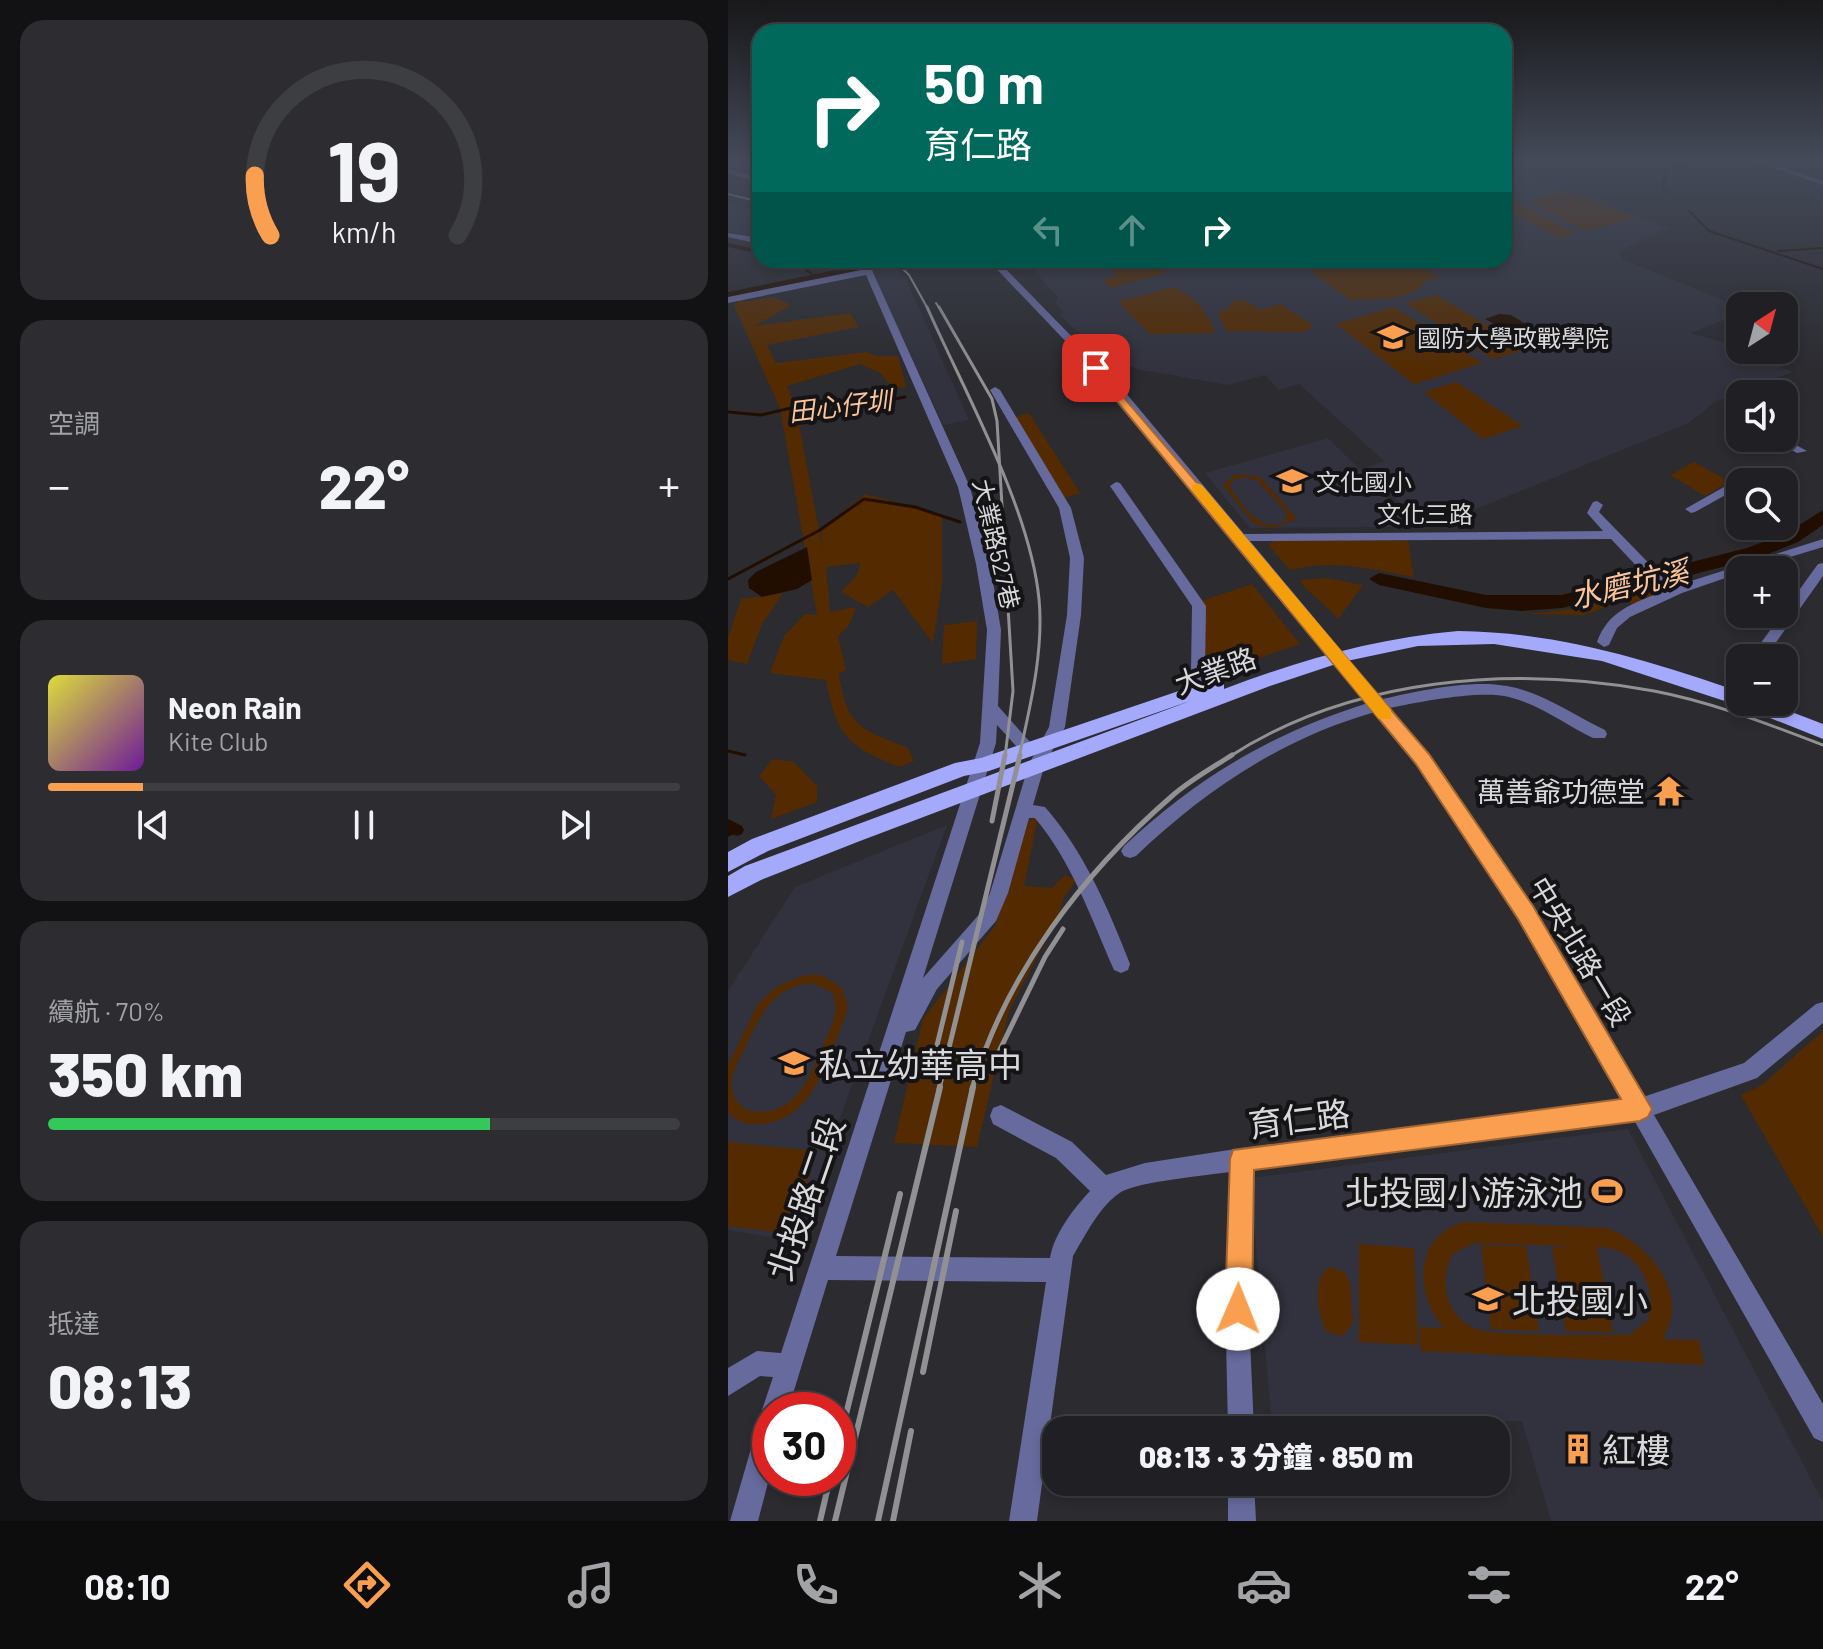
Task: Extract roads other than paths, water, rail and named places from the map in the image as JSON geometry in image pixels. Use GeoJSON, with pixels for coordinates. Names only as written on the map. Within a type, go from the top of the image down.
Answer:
{"type":"FeatureCollection","features":[{"type":"Feature","properties":{"kind":"main road","name":"大業路"},"geometry":{"type":"LineString","coordinates":[[728,863],[760,845],[962,769],[982,766],[1207,688],[1401,629],[1468,625],[1604,642],[1726,687]]}},
{"type":"Feature","properties":{"kind":"main road","name":"大業路"},"geometry":{"type":"LineString","coordinates":[[728,887],[753,873],[1331,651],[1460,637],[1552,644],[1726,688]]}},
{"type":"Feature","properties":{"kind":"main road"},"geometry":{"type":"LineString","coordinates":[[1798,709],[1823,719]]}},
{"type":"Feature","properties":{"kind":"main road","name":"大業路"},"geometry":{"type":"LineString","coordinates":[[1789,716],[1823,732]]}},
{"type":"Feature","properties":{"kind":"street"},"geometry":{"type":"LineString","coordinates":[[728,235],[752,240]]}},
{"type":"Feature","properties":{"kind":"street"},"geometry":{"type":"LineString","coordinates":[[728,300],[855,268]]}},
{"type":"Feature","properties":{"kind":"street"},"geometry":{"type":"LineString","coordinates":[[728,291],[791,283],[855,268]]}},
{"type":"Feature","properties":{"kind":"street","name":"大業路527巷"},"geometry":{"type":"LineString","coordinates":[[864,268],[964,487],[983,564],[994,630],[988,743],[892,1053]]}},
{"type":"Feature","properties":{"kind":"street","name":"中央北路一段"},"geometry":{"type":"LineString","coordinates":[[1000,268],[1116,388],[1423,759],[1526,913],[1823,1429]]}},
{"type":"Feature","properties":{"kind":"street"},"geometry":{"type":"LineString","coordinates":[[892,1053],[930,983],[990,915],[1037,764],[1052,740],[1074,615],[1077,558],[1065,508],[995,390]]}},
{"type":"Feature","properties":{"kind":"street"},"geometry":{"type":"LineString","coordinates":[[1786,460],[1801,451],[1798,450]]}},
{"type":"Feature","properties":{"kind":"street"},"geometry":{"type":"LineString","coordinates":[[1116,486],[1199,606],[1198,670],[1207,688]]}},
{"type":"Feature","properties":{"kind":"street"},"geometry":{"type":"LineString","coordinates":[[1691,509],[1726,490]]}},
{"type":"Feature","properties":{"kind":"street"},"geometry":{"type":"LineString","coordinates":[[1597,505],[1593,513],[1668,591]]}},
{"type":"Feature","properties":{"kind":"street","name":"文化三路"},"geometry":{"type":"LineString","coordinates":[[1238,539],[1255,536],[1613,535]]}},
{"type":"Feature","properties":{"kind":"street"},"geometry":{"type":"LineString","coordinates":[[1604,642],[1611,626],[1620,618],[1668,591],[1823,543]]}},
{"type":"Feature","properties":{"kind":"street"},"geometry":{"type":"LineString","coordinates":[[1767,644],[1823,567]]}},
{"type":"Feature","properties":{"kind":"street"},"geometry":{"type":"LineString","coordinates":[[1130,851],[1197,790],[1231,768],[1274,745],[1378,707],[1440,693],[1510,692],[1599,734]]}},
{"type":"Feature","properties":{"kind":"street"},"geometry":{"type":"LineString","coordinates":[[988,706],[1022,742]]}},
{"type":"Feature","properties":{"kind":"street"},"geometry":{"type":"LineString","coordinates":[[1022,811],[1039,812],[1049,823],[1084,886],[1121,964]]}},
{"type":"Feature","properties":{"kind":"street","name":"育仁路"},"geometry":{"type":"LineString","coordinates":[[1023,1521],[1057,1270],[1067,1238],[1115,1182],[1145,1174],[1242,1159],[1640,1109],[1750,1071],[1823,1011]]}},
{"type":"Feature","properties":{"kind":"street","name":"北投路二段"},"geometry":{"type":"LineString","coordinates":[[781,1392],[892,1053]]}},
{"type":"Feature","properties":{"kind":"street"},"geometry":{"type":"LineString","coordinates":[[1001,1116],[1064,1150],[1105,1190]]}},
{"type":"Feature","properties":{"kind":"street"},"geometry":{"type":"LineString","coordinates":[[1241,1416],[1238,1339],[1242,1159]]}},
{"type":"Feature","properties":{"kind":"street"},"geometry":{"type":"LineString","coordinates":[[819,1268],[1057,1270]]}},
{"type":"Feature","properties":{"kind":"street"},"geometry":{"type":"LineString","coordinates":[[728,1383],[757,1363],[789,1366]]}},
{"type":"Feature","properties":{"kind":"street"},"geometry":{"type":"LineString","coordinates":[[744,1521],[752,1492]]}},
{"type":"Feature","properties":{"kind":"street"},"geometry":{"type":"LineString","coordinates":[[1241,1496],[1242,1521]]}},
{"type":"Feature","properties":{"kind":"waterway","name":"水磨坑溪"},"geometry":{"type":"LineString","coordinates":[[1709,231],[1823,269]]}},
{"type":"Feature","properties":{"kind":"waterway"},"geometry":{"type":"LineString","coordinates":[[728,245],[752,250]]}},
{"type":"Feature","properties":{"kind":"waterway"},"geometry":{"type":"LineString","coordinates":[[1778,251],[1823,248]]}},
{"type":"Feature","properties":{"kind":"waterway"},"geometry":{"type":"LineString","coordinates":[[803,268],[817,278]]}},
{"type":"Feature","properties":{"kind":"waterway"},"geometry":{"type":"LineString","coordinates":[[728,296],[860,269]]}},
{"type":"Feature","properties":{"kind":"waterway","name":"田心仔圳"},"geometry":{"type":"LineString","coordinates":[[728,412],[761,415],[821,401],[869,404],[905,397]]}},
{"type":"Feature","properties":{"kind":"waterway"},"geometry":{"type":"LineString","coordinates":[[728,579],[820,530],[864,499],[915,507],[960,522]]}},
{"type":"Feature","properties":{"kind":"waterway","name":"水磨坑溪"},"geometry":{"type":"LineString","coordinates":[[1379,579],[1486,601],[1522,604],[1562,601],[1773,546],[1808,528],[1823,516]]}},
{"type":"Feature","properties":{"kind":"waterway"},"geometry":{"type":"LineString","coordinates":[[728,751],[745,755]]}},
{"type":"Feature","properties":{"kind":"waterway","name":"水磨坑溪"},"geometry":{"type":"LineString","coordinates":[[728,825],[737,830]]}},
{"type":"Feature","properties":{"kind":"waterway","name":"水磨坑溪"},"geometry":{"type":"LineString","coordinates":[[728,834],[737,830]]}},
{"type":"Feature","properties":{"kind":"railway"},"geometry":{"type":"LineString","coordinates":[[902,268],[928,308]]}},
{"type":"Feature","properties":{"kind":"railway"},"geometry":{"type":"LineString","coordinates":[[936,303],[940,309]]}},
{"type":"Feature","properties":{"kind":"railway"},"geometry":{"type":"LineString","coordinates":[[939,307],[992,399],[997,421],[1000,464]]}},
{"type":"Feature","properties":{"kind":"railway"},"geometry":{"type":"LineString","coordinates":[[928,308],[1000,464]]}},
{"type":"Feature","properties":{"kind":"railway"},"geometry":{"type":"LineString","coordinates":[[1000,464],[1023,527],[1039,599],[1040,639],[1035,679],[1019,757]]}},
{"type":"Feature","properties":{"kind":"railway"},"geometry":{"type":"LineString","coordinates":[[1000,464],[1013,691],[1005,757]]}},
{"type":"Feature","properties":{"kind":"railway"},"geometry":{"type":"LineString","coordinates":[[1229,757],[1277,730],[1327,709],[1380,694],[1434,684],[1490,679],[1600,683],[1654,691],[1718,707],[1823,745]]}},
{"type":"Feature","properties":{"kind":"railway"},"geometry":{"type":"LineString","coordinates":[[992,821],[1005,755]]}},
{"type":"Feature","properties":{"kind":"railway"},"geometry":{"type":"LineString","coordinates":[[939,1089],[1020,755]]}},
{"type":"Feature","properties":{"kind":"railway"},"geometry":{"type":"LineString","coordinates":[[972,1089],[986,1047],[1026,966],[1078,892],[1139,826],[1172,796],[1232,755]]}},
{"type":"Feature","properties":{"kind":"railway"},"geometry":{"type":"LineString","coordinates":[[989,1072],[1045,957],[1063,929]]}},
{"type":"Feature","properties":{"kind":"railway"},"geometry":{"type":"LineString","coordinates":[[932,1066],[962,942]]}},
{"type":"Feature","properties":{"kind":"railway"},"geometry":{"type":"LineString","coordinates":[[835,1521],[940,1087]]}},
{"type":"Feature","properties":{"kind":"railway"},"geometry":{"type":"LineString","coordinates":[[878,1521],[973,1087]]}},
{"type":"Feature","properties":{"kind":"railway"},"geometry":{"type":"LineString","coordinates":[[851,1392],[900,1194]]}},
{"type":"Feature","properties":{"kind":"railway"},"geometry":{"type":"LineString","coordinates":[[923,1372],[956,1211]]}},
{"type":"Feature","properties":{"kind":"railway"},"geometry":{"type":"LineString","coordinates":[[893,1521],[911,1431]]}},
{"type":"Feature","properties":{"kind":"railway"},"geometry":{"type":"LineString","coordinates":[[820,1521],[826,1496]]}},
{"type":"Feature","properties":{"kind":"place","name":"國防大學政戰學院"},"geometry":{"type":"Point","coordinates":[1393,337]}},
{"type":"Feature","properties":{"kind":"place","name":"文化國小"},"geometry":{"type":"Point","coordinates":[1292,481]}},
{"type":"Feature","properties":{"kind":"place","name":"萬善爺功德堂"},"geometry":{"type":"Point","coordinates":[1669,791]}},
{"type":"Feature","properties":{"kind":"place","name":"私立幼華高中"},"geometry":{"type":"Point","coordinates":[794,1063]}},
{"type":"Feature","properties":{"kind":"place","name":"北投國小游泳池"},"geometry":{"type":"Point","coordinates":[1607,1191]}},
{"type":"Feature","properties":{"kind":"place","name":"北投國小"},"geometry":{"type":"Point","coordinates":[1488,1299]}},
{"type":"Feature","properties":{"kind":"place","name":"紅樓"},"geometry":{"type":"Point","coordinates":[1578,1449]}}]}
